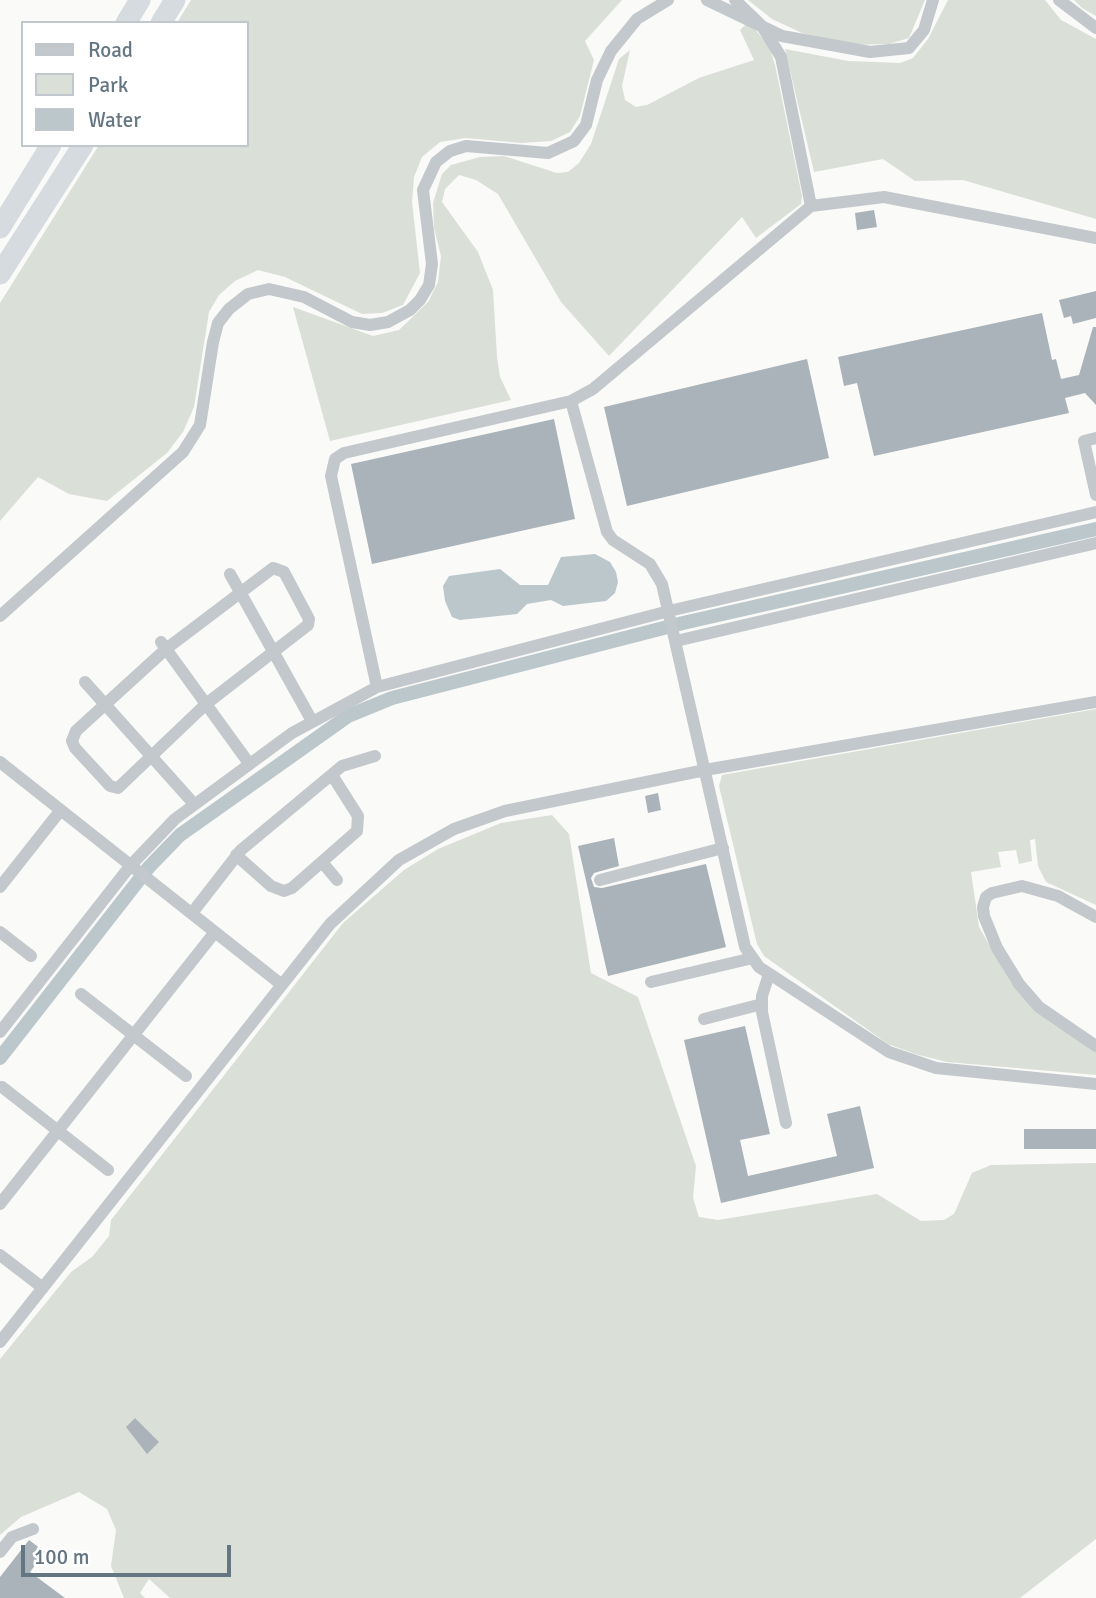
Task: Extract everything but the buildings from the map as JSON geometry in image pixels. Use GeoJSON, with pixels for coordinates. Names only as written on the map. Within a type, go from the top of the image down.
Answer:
{"type":"FeatureCollection","features":[{"type":"Feature","properties":{"kind":"highway"},"geometry":{"type":"LineString","coordinates":[[127,21],[140,0]]}},
{"type":"Feature","properties":{"kind":"highway"},"geometry":{"type":"LineString","coordinates":[[162,21],[175,0]]}},
{"type":"Feature","properties":{"kind":"highway"},"geometry":{"type":"LineString","coordinates":[[0,228],[50,147]]}},
{"type":"Feature","properties":{"kind":"highway"},"geometry":{"type":"LineString","coordinates":[[0,274],[81,147]]}},
{"type":"Feature","properties":{"kind":"street"},"geometry":{"type":"LineString","coordinates":[[0,616],[183,452],[200,425],[213,342],[218,323],[229,309],[248,294],[270,289],[304,297],[352,322],[370,325],[388,322],[410,310],[429,285],[432,264],[423,190],[436,162],[450,151],[466,146],[548,153],[574,141],[586,125],[597,80],[611,51],[637,19],[668,0]]}},
{"type":"Feature","properties":{"kind":"street"},"geometry":{"type":"LineString","coordinates":[[707,0],[804,42],[870,52],[909,48],[924,30],[933,0]]}},
{"type":"Feature","properties":{"kind":"street"},"geometry":{"type":"LineString","coordinates":[[735,0],[762,26],[781,57],[811,206]]}},
{"type":"Feature","properties":{"kind":"street"},"geometry":{"type":"LineString","coordinates":[[1059,0],[1096,28]]}},
{"type":"Feature","properties":{"kind":"street"},"geometry":{"type":"LineString","coordinates":[[377,687],[331,476],[335,459],[344,453],[571,401],[593,388],[811,206],[884,197],[1096,238]]}},
{"type":"Feature","properties":{"kind":"street"},"geometry":{"type":"LineString","coordinates":[[571,401],[607,532],[656,571],[673,626],[745,947],[753,958],[769,974],[889,1052],[948,1069],[1096,1084]]}},
{"type":"Feature","properties":{"kind":"street"},"geometry":{"type":"LineString","coordinates":[[1096,438],[1084,441],[1096,495]]}},
{"type":"Feature","properties":{"kind":"street"},"geometry":{"type":"LineString","coordinates":[[673,626],[1096,512]]}},
{"type":"Feature","properties":{"kind":"street"},"geometry":{"type":"LineString","coordinates":[[0,1032],[175,819],[248,762],[312,721],[377,687],[1096,543]]}},
{"type":"Feature","properties":{"kind":"street"},"geometry":{"type":"LineString","coordinates":[[273,568],[284,572],[309,619],[303,630],[206,704],[114,788],[75,748],[72,741],[76,731],[164,645],[240,591],[273,568]]}},
{"type":"Feature","properties":{"kind":"street"},"geometry":{"type":"LineString","coordinates":[[230,573],[312,721]]}},
{"type":"Feature","properties":{"kind":"street"},"geometry":{"type":"LineString","coordinates":[[164,645],[248,762]]}},
{"type":"Feature","properties":{"kind":"street"},"geometry":{"type":"LineString","coordinates":[[85,682],[194,804]]}},
{"type":"Feature","properties":{"kind":"street"},"geometry":{"type":"LineString","coordinates":[[0,1342],[330,924],[399,860],[454,829],[506,811],[705,770],[1096,702]]}},
{"type":"Feature","properties":{"kind":"street"},"geometry":{"type":"LineString","coordinates":[[191,913],[236,855],[332,775],[351,762],[375,756]]}},
{"type":"Feature","properties":{"kind":"street"},"geometry":{"type":"LineString","coordinates":[[0,762],[282,985]]}},
{"type":"Feature","properties":{"kind":"street"},"geometry":{"type":"LineString","coordinates":[[236,855],[271,886],[285,891],[354,836],[359,824],[358,816],[332,775]]}},
{"type":"Feature","properties":{"kind":"street"},"geometry":{"type":"LineString","coordinates":[[0,887],[60,811]]}},
{"type":"Feature","properties":{"kind":"street"},"geometry":{"type":"LineString","coordinates":[[600,880],[723,848]]}},
{"type":"Feature","properties":{"kind":"street"},"geometry":{"type":"LineString","coordinates":[[322,862],[337,880]]}},
{"type":"Feature","properties":{"kind":"street"},"geometry":{"type":"LineString","coordinates":[[1096,916],[1058,896],[1022,886],[992,893],[986,897],[983,907],[997,948],[1018,984],[1039,1007],[1096,1046]]}},
{"type":"Feature","properties":{"kind":"street"},"geometry":{"type":"LineString","coordinates":[[0,932],[31,956]]}},
{"type":"Feature","properties":{"kind":"street"},"geometry":{"type":"LineString","coordinates":[[0,1204],[215,932]]}},
{"type":"Feature","properties":{"kind":"street"},"geometry":{"type":"LineString","coordinates":[[652,982],[753,958]]}},
{"type":"Feature","properties":{"kind":"street"},"geometry":{"type":"LineString","coordinates":[[769,974],[762,1004],[786,1123]]}},
{"type":"Feature","properties":{"kind":"street"},"geometry":{"type":"LineString","coordinates":[[80,994],[186,1076]]}},
{"type":"Feature","properties":{"kind":"street"},"geometry":{"type":"LineString","coordinates":[[704,1019],[762,1004]]}},
{"type":"Feature","properties":{"kind":"street"},"geometry":{"type":"LineString","coordinates":[[2,1087],[108,1170]]}},
{"type":"Feature","properties":{"kind":"street"},"geometry":{"type":"LineString","coordinates":[[0,1255],[43,1288]]}},
{"type":"Feature","properties":{"kind":"street"},"geometry":{"type":"LineString","coordinates":[[0,1552],[12,1537],[33,1529]]}},
{"type":"Feature","properties":{"kind":"green space"},"geometry":{"type":"Polygon","coordinates":[[[191,0],[622,0],[585,41],[594,60],[580,116],[570,132],[551,141],[521,143],[466,138],[440,142],[422,157],[414,177],[412,202],[420,273],[403,305],[382,313],[362,314],[285,277],[258,270],[235,281],[219,295],[209,312],[194,407],[183,432],[167,453],[107,501],[69,494],[38,477],[0,521],[0,303],[98,147],[248,147],[248,21],[178,21],[191,0]]]}},
{"type":"Feature","properties":{"kind":"green space"},"geometry":{"type":"Polygon","coordinates":[[[748,0],[925,0],[909,38],[889,44],[850,45],[802,33],[772,19],[748,0]]]}},
{"type":"Feature","properties":{"kind":"green space"},"geometry":{"type":"Polygon","coordinates":[[[948,0],[1045,0],[1061,20],[1096,39],[1096,219],[963,180],[915,181],[883,159],[814,172],[785,49],[848,61],[900,63],[913,58],[928,39],[948,0]]]}},
{"type":"Feature","properties":{"kind":"green space"},"geometry":{"type":"Polygon","coordinates":[[[1074,0],[1096,0],[1096,16],[1082,8],[1074,0]]]}},
{"type":"Feature","properties":{"kind":"green space"},"geometry":{"type":"Polygon","coordinates":[[[746,24],[754,28],[769,46],[775,65],[802,196],[801,204],[756,238],[742,217],[609,356],[561,302],[498,194],[476,180],[459,175],[445,189],[442,202],[478,252],[493,290],[500,377],[511,400],[330,441],[293,307],[373,336],[399,330],[428,302],[438,282],[441,256],[434,228],[433,203],[442,174],[451,165],[480,157],[504,156],[557,173],[568,172],[579,163],[591,144],[619,59],[630,50],[622,86],[625,100],[636,107],[647,105],[699,78],[754,60],[740,30],[746,24]]]}},
{"type":"Feature","properties":{"kind":"green space"},"geometry":{"type":"Polygon","coordinates":[[[1096,709],[1096,905],[1046,882],[1038,866],[1035,839],[1030,840],[1032,861],[1019,864],[1016,850],[998,852],[1001,867],[971,872],[979,927],[1011,983],[1036,1010],[1096,1052],[1096,1075],[947,1062],[915,1054],[888,1044],[764,956],[757,944],[719,786],[722,775],[1096,709]]]}},
{"type":"Feature","properties":{"kind":"green space"},"geometry":{"type":"Polygon","coordinates":[[[552,815],[569,834],[591,973],[638,997],[696,1166],[693,1198],[699,1217],[718,1220],[877,1194],[921,1221],[944,1220],[954,1214],[972,1173],[991,1165],[1096,1163],[1096,1539],[1020,1598],[170,1598],[149,1579],[140,1593],[145,1598],[124,1598],[111,1566],[116,1530],[107,1509],[79,1492],[21,1517],[0,1535],[0,1359],[71,1272],[92,1257],[109,1236],[111,1220],[343,923],[404,870],[438,849],[501,823],[552,815]]]}},
{"type":"Feature","properties":{"kind":"water"},"geometry":{"type":"Polygon","coordinates":[[[595,554],[610,562],[616,572],[618,582],[615,593],[606,601],[563,606],[551,600],[527,604],[517,614],[460,620],[452,617],[445,601],[443,586],[449,576],[500,569],[520,585],[548,585],[561,557],[595,554]]]}},
{"type":"Feature","properties":{"kind":"waterway"},"geometry":{"type":"LineString","coordinates":[[0,1058],[149,867],[180,835],[348,716],[392,698],[683,623],[1096,529]]}}]}
